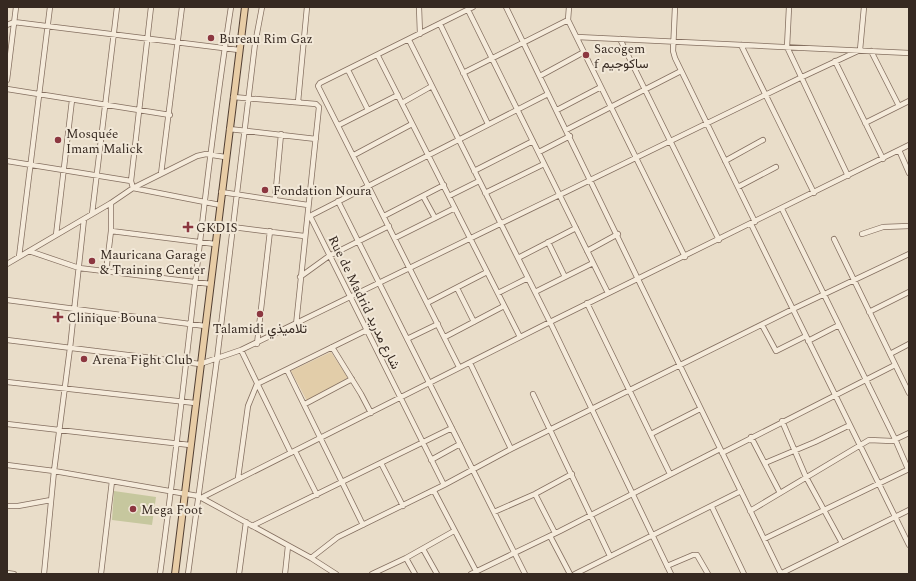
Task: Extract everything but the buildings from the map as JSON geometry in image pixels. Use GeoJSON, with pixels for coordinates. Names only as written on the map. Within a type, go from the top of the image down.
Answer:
{"type":"FeatureCollection","features":[{"type":"Feature","properties":{"kind":"main road"},"geometry":{"type":"LineString","coordinates":[[175,574],[245,7]]}},
{"type":"Feature","properties":{"kind":"street"},"geometry":{"type":"LineString","coordinates":[[7,80],[16,7]]}},
{"type":"Feature","properties":{"kind":"street"},"geometry":{"type":"LineString","coordinates":[[19,257],[50,7]]}},
{"type":"Feature","properties":{"kind":"street"},"geometry":{"type":"LineString","coordinates":[[92,214],[117,7]]}},
{"type":"Feature","properties":{"kind":"street"},"geometry":{"type":"LineString","coordinates":[[133,188],[131,180],[150,7]]}},
{"type":"Feature","properties":{"kind":"street"},"geometry":{"type":"LineString","coordinates":[[161,174],[170,115],[182,7]]}},
{"type":"Feature","properties":{"kind":"street"},"geometry":{"type":"LineString","coordinates":[[160,574],[177,443],[204,202],[231,7]]}},
{"type":"Feature","properties":{"kind":"street"},"geometry":{"type":"LineString","coordinates":[[188,574],[200,497],[248,99],[262,7]]}},
{"type":"Feature","properties":{"kind":"street"},"geometry":{"type":"LineString","coordinates":[[298,102],[307,7]]}},
{"type":"Feature","properties":{"kind":"street"},"geometry":{"type":"LineString","coordinates":[[420,7],[420,34]]}},
{"type":"Feature","properties":{"kind":"street"},"geometry":{"type":"LineString","coordinates":[[459,367],[339,125],[318,88],[318,85],[473,7]]}},
{"type":"Feature","properties":{"kind":"street"},"geometry":{"type":"LineString","coordinates":[[506,7],[618,234],[635,272],[636,279],[781,574],[909,510]]}},
{"type":"Feature","properties":{"kind":"street"},"geometry":{"type":"LineString","coordinates":[[569,7],[568,20],[685,257]]}},
{"type":"Feature","properties":{"kind":"street"},"geometry":{"type":"LineString","coordinates":[[675,7],[673,50],[681,71],[738,187],[753,223],[808,341],[909,545]]}},
{"type":"Feature","properties":{"kind":"street"},"geometry":{"type":"LineString","coordinates":[[789,7],[787,47],[800,78],[848,176]]}},
{"type":"Feature","properties":{"kind":"street"},"geometry":{"type":"LineString","coordinates":[[860,50],[864,7]]}},
{"type":"Feature","properties":{"kind":"street"},"geometry":{"type":"LineString","coordinates":[[468,10],[608,293]]}},
{"type":"Feature","properties":{"kind":"street"},"geometry":{"type":"LineString","coordinates":[[463,73],[568,20]]}},
{"type":"Feature","properties":{"kind":"street"},"geometry":{"type":"LineString","coordinates":[[7,25],[14,22],[240,50]]}},
{"type":"Feature","properties":{"kind":"street"},"geometry":{"type":"LineString","coordinates":[[440,24],[488,124]]}},
{"type":"Feature","properties":{"kind":"street"},"geometry":{"type":"LineString","coordinates":[[576,37],[909,53]]}},
{"type":"Feature","properties":{"kind":"street"},"geometry":{"type":"LineString","coordinates":[[620,39],[718,240]]}},
{"type":"Feature","properties":{"kind":"street"},"geometry":{"type":"LineString","coordinates":[[408,40],[550,322],[667,566],[669,574]]}},
{"type":"Feature","properties":{"kind":"street"},"geometry":{"type":"LineString","coordinates":[[740,45],[814,193]]}},
{"type":"Feature","properties":{"kind":"street"},"geometry":{"type":"LineString","coordinates":[[7,340],[200,364],[217,359],[257,344],[860,50]]}},
{"type":"Feature","properties":{"kind":"street"},"geometry":{"type":"LineString","coordinates":[[870,51],[899,106]]}},
{"type":"Feature","properties":{"kind":"street"},"geometry":{"type":"LineString","coordinates":[[540,76],[584,52]]}},
{"type":"Feature","properties":{"kind":"street"},"geometry":{"type":"LineString","coordinates":[[378,56],[520,337]]}},
{"type":"Feature","properties":{"kind":"street"},"geometry":{"type":"LineString","coordinates":[[835,61],[882,159]]}},
{"type":"Feature","properties":{"kind":"street"},"geometry":{"type":"LineString","coordinates":[[348,70],[368,110]]}},
{"type":"Feature","properties":{"kind":"street"},"geometry":{"type":"LineString","coordinates":[[566,130],[681,71]]}},
{"type":"Feature","properties":{"kind":"street"},"geometry":{"type":"LineString","coordinates":[[402,103],[432,86]]}},
{"type":"Feature","properties":{"kind":"street"},"geometry":{"type":"LineString","coordinates":[[557,110],[601,87]]}},
{"type":"Feature","properties":{"kind":"street"},"geometry":{"type":"LineString","coordinates":[[7,89],[170,115]]}},
{"type":"Feature","properties":{"kind":"street"},"geometry":{"type":"LineString","coordinates":[[308,216],[548,94]]}},
{"type":"Feature","properties":{"kind":"street"},"geometry":{"type":"LineString","coordinates":[[339,125],[398,95]]}},
{"type":"Feature","properties":{"kind":"street"},"geometry":{"type":"LineString","coordinates":[[233,97],[316,104],[319,107],[308,216],[304,236],[296,325]]}},
{"type":"Feature","properties":{"kind":"street"},"geometry":{"type":"LineString","coordinates":[[56,235],[72,100]]}},
{"type":"Feature","properties":{"kind":"street"},"geometry":{"type":"LineString","coordinates":[[865,123],[909,101]]}},
{"type":"Feature","properties":{"kind":"street"},"geometry":{"type":"LineString","coordinates":[[354,155],[412,124]]}},
{"type":"Feature","properties":{"kind":"street"},"geometry":{"type":"LineString","coordinates":[[229,129],[316,139]]}},
{"type":"Feature","properties":{"kind":"street"},"geometry":{"type":"LineString","coordinates":[[275,199],[281,134]]}},
{"type":"Feature","properties":{"kind":"street"},"geometry":{"type":"LineString","coordinates":[[539,152],[570,136]]}},
{"type":"Feature","properties":{"kind":"street"},"geometry":{"type":"LineString","coordinates":[[725,161],[763,140]]}},
{"type":"Feature","properties":{"kind":"street"},"geometry":{"type":"LineString","coordinates":[[474,170],[534,141]]}},
{"type":"Feature","properties":{"kind":"street"},"geometry":{"type":"LineString","coordinates":[[200,497],[371,413],[459,367],[636,279],[685,257],[909,145]]}},
{"type":"Feature","properties":{"kind":"street"},"geometry":{"type":"LineString","coordinates":[[899,150],[909,173]]}},
{"type":"Feature","properties":{"kind":"street"},"geometry":{"type":"LineString","coordinates":[[7,264],[111,203],[133,188],[197,156],[210,155],[226,157]]}},
{"type":"Feature","properties":{"kind":"street"},"geometry":{"type":"LineString","coordinates":[[7,161],[131,180]]}},
{"type":"Feature","properties":{"kind":"street"},"geometry":{"type":"LineString","coordinates":[[486,193],[544,164]]}},
{"type":"Feature","properties":{"kind":"street"},"geometry":{"type":"LineString","coordinates":[[738,187],[776,167]]}},
{"type":"Feature","properties":{"kind":"street"},"geometry":{"type":"LineString","coordinates":[[449,196],[479,181]]}},
{"type":"Feature","properties":{"kind":"street"},"geometry":{"type":"LineString","coordinates":[[384,216],[444,185]]}},
{"type":"Feature","properties":{"kind":"street"},"geometry":{"type":"LineString","coordinates":[[133,188],[220,205]]}},
{"type":"Feature","properties":{"kind":"street"},"geometry":{"type":"LineString","coordinates":[[221,192],[308,205]]}},
{"type":"Feature","properties":{"kind":"street"},"geometry":{"type":"LineString","coordinates":[[423,196],[435,218]]}},
{"type":"Feature","properties":{"kind":"street"},"geometry":{"type":"LineString","coordinates":[[338,201],[430,382],[471,469],[525,574]]}},
{"type":"Feature","properties":{"kind":"street"},"geometry":{"type":"LineString","coordinates":[[106,272],[111,230],[111,203]]}},
{"type":"Feature","properties":{"kind":"street"},"geometry":{"type":"LineString","coordinates":[[395,238],[455,208]]}},
{"type":"Feature","properties":{"kind":"street"},"geometry":{"type":"LineString","coordinates":[[764,539],[825,511],[908,469],[895,439],[782,209]]}},
{"type":"Feature","properties":{"kind":"street","name":"Rue de Madrid شارع مدريد"},"geometry":{"type":"LineString","coordinates":[[308,216],[367,330],[444,485]]}},
{"type":"Feature","properties":{"kind":"street"},"geometry":{"type":"LineString","coordinates":[[44,574],[58,430],[70,348],[84,219]]}},
{"type":"Feature","properties":{"kind":"street"},"geometry":{"type":"LineString","coordinates":[[217,225],[304,236]]}},
{"type":"Feature","properties":{"kind":"street"},"geometry":{"type":"LineString","coordinates":[[300,277],[329,256],[389,226]]}},
{"type":"Feature","properties":{"kind":"street"},"geometry":{"type":"LineString","coordinates":[[862,234],[883,226],[909,226]]}},
{"type":"Feature","properties":{"kind":"street"},"geometry":{"type":"LineString","coordinates":[[518,258],[576,228]]}},
{"type":"Feature","properties":{"kind":"street"},"geometry":{"type":"LineString","coordinates":[[111,230],[215,244]]}},
{"type":"Feature","properties":{"kind":"street"},"geometry":{"type":"LineString","coordinates":[[257,344],[270,231]]}},
{"type":"Feature","properties":{"kind":"street"},"geometry":{"type":"LineString","coordinates":[[587,251],[618,234]]}},
{"type":"Feature","properties":{"kind":"street"},"geometry":{"type":"LineString","coordinates":[[834,239],[909,393]]}},
{"type":"Feature","properties":{"kind":"street"},"geometry":{"type":"LineString","coordinates":[[548,242],[565,277]]}},
{"type":"Feature","properties":{"kind":"street"},"geometry":{"type":"LineString","coordinates":[[29,251],[79,268],[211,284]]}},
{"type":"Feature","properties":{"kind":"street"},"geometry":{"type":"LineString","coordinates":[[311,558],[338,537],[434,491],[471,469],[680,367],[762,324],[909,254]]}},
{"type":"Feature","properties":{"kind":"street"},"geometry":{"type":"LineString","coordinates":[[535,292],[593,263]]}},
{"type":"Feature","properties":{"kind":"street"},"geometry":{"type":"LineString","coordinates":[[427,303],[487,272]]}},
{"type":"Feature","properties":{"kind":"street"},"geometry":{"type":"LineString","coordinates":[[498,293],[528,278]]}},
{"type":"Feature","properties":{"kind":"street"},"geometry":{"type":"LineString","coordinates":[[457,288],[474,322]]}},
{"type":"Feature","properties":{"kind":"street"},"geometry":{"type":"LineString","coordinates":[[869,312],[909,292]]}},
{"type":"Feature","properties":{"kind":"street"},"geometry":{"type":"LineString","coordinates":[[7,300],[205,326]]}},
{"type":"Feature","properties":{"kind":"street"},"geometry":{"type":"LineString","coordinates":[[588,304],[670,474]]}},
{"type":"Feature","properties":{"kind":"street"},"geometry":{"type":"LineString","coordinates":[[444,337],[504,306]]}},
{"type":"Feature","properties":{"kind":"street"},"geometry":{"type":"LineString","coordinates":[[407,339],[438,324]]}},
{"type":"Feature","properties":{"kind":"street"},"geometry":{"type":"LineString","coordinates":[[762,324],[776,351],[806,336]]}},
{"type":"Feature","properties":{"kind":"street"},"geometry":{"type":"LineString","coordinates":[[808,341],[839,326]]}},
{"type":"Feature","properties":{"kind":"street"},"geometry":{"type":"LineString","coordinates":[[238,478],[248,406],[257,384],[367,330]]}},
{"type":"Feature","properties":{"kind":"street"},"geometry":{"type":"LineString","coordinates":[[890,354],[909,344]]}},
{"type":"Feature","properties":{"kind":"street"},"geometry":{"type":"LineString","coordinates":[[332,348],[352,379],[371,413]]}},
{"type":"Feature","properties":{"kind":"street"},"geometry":{"type":"LineString","coordinates":[[242,350],[257,384],[317,495]]}},
{"type":"Feature","properties":{"kind":"street"},"geometry":{"type":"LineString","coordinates":[[470,362],[511,449]]}},
{"type":"Feature","properties":{"kind":"street"},"geometry":{"type":"LineString","coordinates":[[471,574],[513,552],[553,535],[670,474],[782,422],[895,365]]}},
{"type":"Feature","properties":{"kind":"street"},"geometry":{"type":"LineString","coordinates":[[287,370],[363,525]]}},
{"type":"Feature","properties":{"kind":"street"},"geometry":{"type":"LineString","coordinates":[[305,404],[352,379]]}},
{"type":"Feature","properties":{"kind":"street"},"geometry":{"type":"LineString","coordinates":[[7,382],[195,403]]}},
{"type":"Feature","properties":{"kind":"street"},"geometry":{"type":"LineString","coordinates":[[533,394],[551,429],[610,556]]}},
{"type":"Feature","properties":{"kind":"street"},"geometry":{"type":"LineString","coordinates":[[651,434],[700,409]]}},
{"type":"Feature","properties":{"kind":"street"},"geometry":{"type":"LineString","coordinates":[[782,422],[806,477],[842,543]]}},
{"type":"Feature","properties":{"kind":"street"},"geometry":{"type":"LineString","coordinates":[[7,424],[190,445]]}},
{"type":"Feature","properties":{"kind":"street"},"geometry":{"type":"LineString","coordinates":[[765,464],[850,425]]}},
{"type":"Feature","properties":{"kind":"street"},"geometry":{"type":"LineString","coordinates":[[252,526],[452,428]]}},
{"type":"Feature","properties":{"kind":"street"},"geometry":{"type":"LineString","coordinates":[[750,511],[869,440],[892,441],[909,433]]}},
{"type":"Feature","properties":{"kind":"street"},"geometry":{"type":"LineString","coordinates":[[751,437],[780,494]]}},
{"type":"Feature","properties":{"kind":"street"},"geometry":{"type":"LineString","coordinates":[[431,460],[460,444]]}},
{"type":"Feature","properties":{"kind":"street"},"geometry":{"type":"LineString","coordinates":[[381,463],[403,506]]}},
{"type":"Feature","properties":{"kind":"street"},"geometry":{"type":"LineString","coordinates":[[7,465],[112,480],[200,497],[311,558],[336,574]]}},
{"type":"Feature","properties":{"kind":"street"},"geometry":{"type":"LineString","coordinates":[[494,512],[535,494],[572,474]]}},
{"type":"Feature","properties":{"kind":"street"},"geometry":{"type":"LineString","coordinates":[[101,574],[112,480]]}},
{"type":"Feature","properties":{"kind":"street"},"geometry":{"type":"LineString","coordinates":[[434,491],[476,571]]}},
{"type":"Feature","properties":{"kind":"street"},"geometry":{"type":"LineString","coordinates":[[575,574],[740,491]]}},
{"type":"Feature","properties":{"kind":"street"},"geometry":{"type":"LineString","coordinates":[[535,494],[570,574]]}},
{"type":"Feature","properties":{"kind":"street"},"geometry":{"type":"LineString","coordinates":[[7,506],[51,500]]}},
{"type":"Feature","properties":{"kind":"street"},"geometry":{"type":"LineString","coordinates":[[712,506],[744,574]]}},
{"type":"Feature","properties":{"kind":"street"},"geometry":{"type":"LineString","coordinates":[[239,574],[246,522]]}},
{"type":"Feature","properties":{"kind":"street"},"geometry":{"type":"LineString","coordinates":[[372,574],[406,558],[454,531]]}},
{"type":"Feature","properties":{"kind":"street"},"geometry":{"type":"LineString","coordinates":[[285,574],[288,546]]}},
{"type":"Feature","properties":{"kind":"street"},"geometry":{"type":"LineString","coordinates":[[423,549],[437,574]]}},
{"type":"Feature","properties":{"kind":"street"},"geometry":{"type":"LineString","coordinates":[[667,566],[693,555],[697,555],[708,574]]}},
{"type":"Feature","properties":{"kind":"street"},"geometry":{"type":"LineString","coordinates":[[406,558],[415,574]]}},
{"type":"Feature","properties":{"kind":"street"},"geometry":{"type":"LineString","coordinates":[[7,573],[14,574]]}},
{"type":"Feature","properties":{"kind":"green space","name":"Mega Foot"},"geometry":{"type":"Polygon","coordinates":[[[114,491],[156,497],[152,525],[112,520],[114,491]]]}},
{"type":"Feature","properties":{"kind":"sand"},"geometry":{"type":"Polygon","coordinates":[[[331,352],[348,378],[307,401],[291,371],[331,352]]]}},
{"type":"Feature","properties":{"kind":"place","name":"Bureau Rim Gaz"},"geometry":{"type":"Point","coordinates":[211,38]}},
{"type":"Feature","properties":{"kind":"place","name":"Sacogem f ساكوجيم"},"geometry":{"type":"Point","coordinates":[586,55]}},
{"type":"Feature","properties":{"kind":"place","name":"Mosquée Imam Malick"},"geometry":{"type":"Point","coordinates":[58,140]}},
{"type":"Feature","properties":{"kind":"place","name":"Fondation Noura"},"geometry":{"type":"Point","coordinates":[265,190]}},
{"type":"Feature","properties":{"kind":"place","name":"GKDIS"},"geometry":{"type":"Point","coordinates":[188,227]}},
{"type":"Feature","properties":{"kind":"place","name":"Mauricana Garage & Training Center"},"geometry":{"type":"Point","coordinates":[92,261]}},
{"type":"Feature","properties":{"kind":"place","name":"Talamidi تلاميذي"},"geometry":{"type":"Point","coordinates":[260,314]}},
{"type":"Feature","properties":{"kind":"place","name":"Clinique Bouna"},"geometry":{"type":"Point","coordinates":[58,317]}},
{"type":"Feature","properties":{"kind":"place","name":"Arena Fight Club"},"geometry":{"type":"Point","coordinates":[84,359]}},
{"type":"Feature","properties":{"kind":"place","name":"Mega Foot"},"geometry":{"type":"Point","coordinates":[133,509]}}]}
